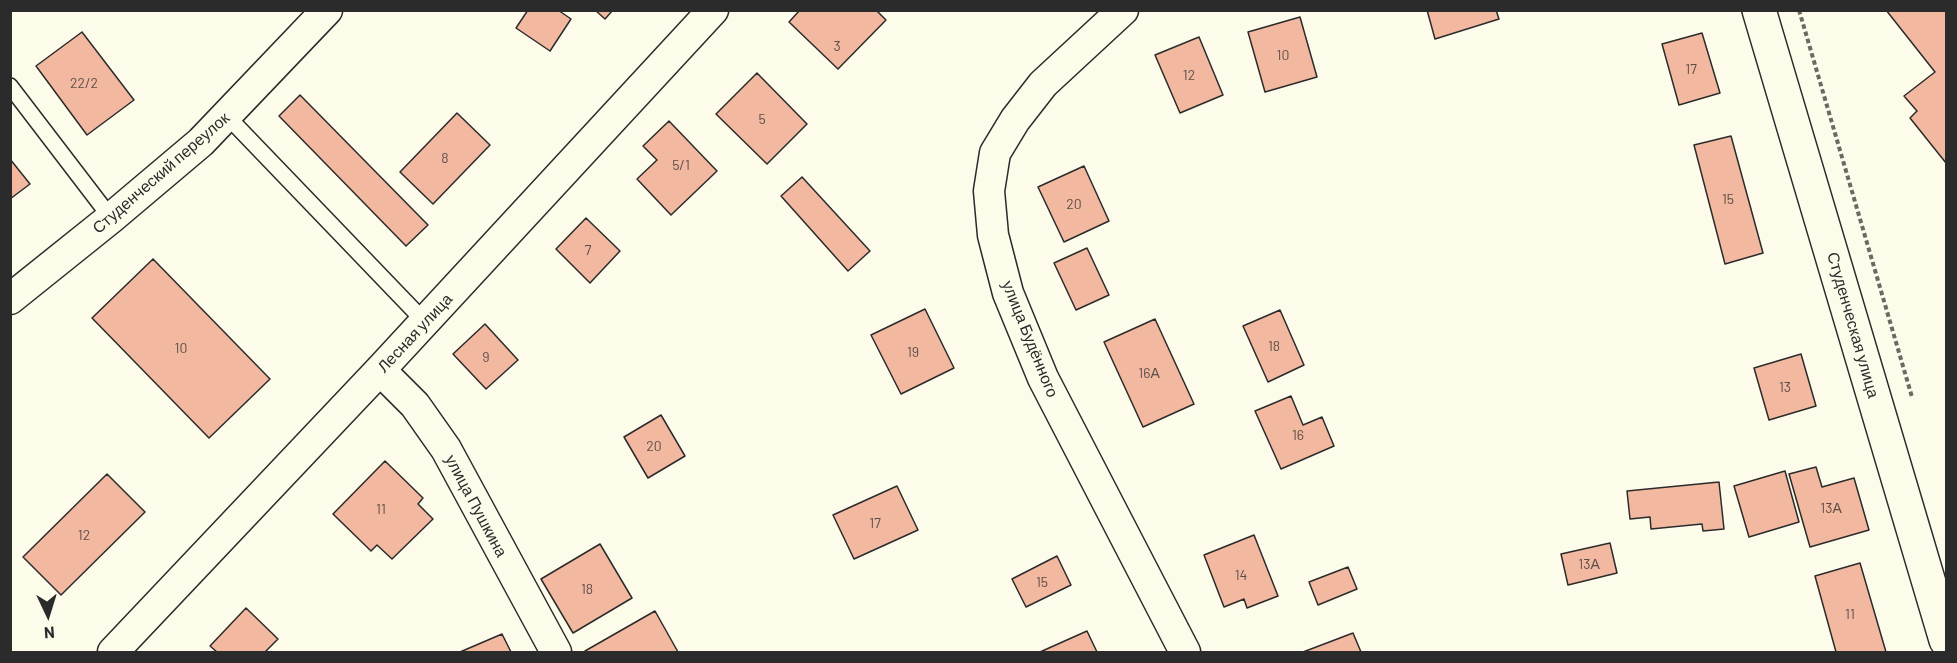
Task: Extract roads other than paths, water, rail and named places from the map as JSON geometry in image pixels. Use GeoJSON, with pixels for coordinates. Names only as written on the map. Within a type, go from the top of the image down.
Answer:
{"type":"FeatureCollection","features":[{"type":"Feature","properties":{"kind":"street","name":"Студенческий переулок"},"geometry":{"type":"LineString","coordinates":[[10,299],[201,142],[327,10]]}},
{"type":"Feature","properties":{"kind":"street","name":"Лесная улица"},"geometry":{"type":"LineString","coordinates":[[124,649],[713,10]]}},
{"type":"Feature","properties":{"kind":"street","name":"улица Будённого"},"geometry":{"type":"LineString","coordinates":[[1123,10],[1043,84],[1010,128],[995,153],[989,191],[992,224],[1008,293],[1043,378],[1185,652]]}},
{"type":"Feature","properties":{"kind":"street","name":"Студенческая улица"},"geometry":{"type":"LineString","coordinates":[[1759,10],[1947,640]]}},
{"type":"Feature","properties":{"kind":"street","name":"улица Пушкина"},"geometry":{"type":"LineString","coordinates":[[380,370],[415,405],[446,449],[556,652]]}},
{"type":"Feature","properties":{"kind":"lane"},"geometry":{"type":"LineString","coordinates":[[10,86],[111,218]]}},
{"type":"Feature","properties":{"kind":"lane"},"geometry":{"type":"LineString","coordinates":[[227,116],[425,322]]}}]}
